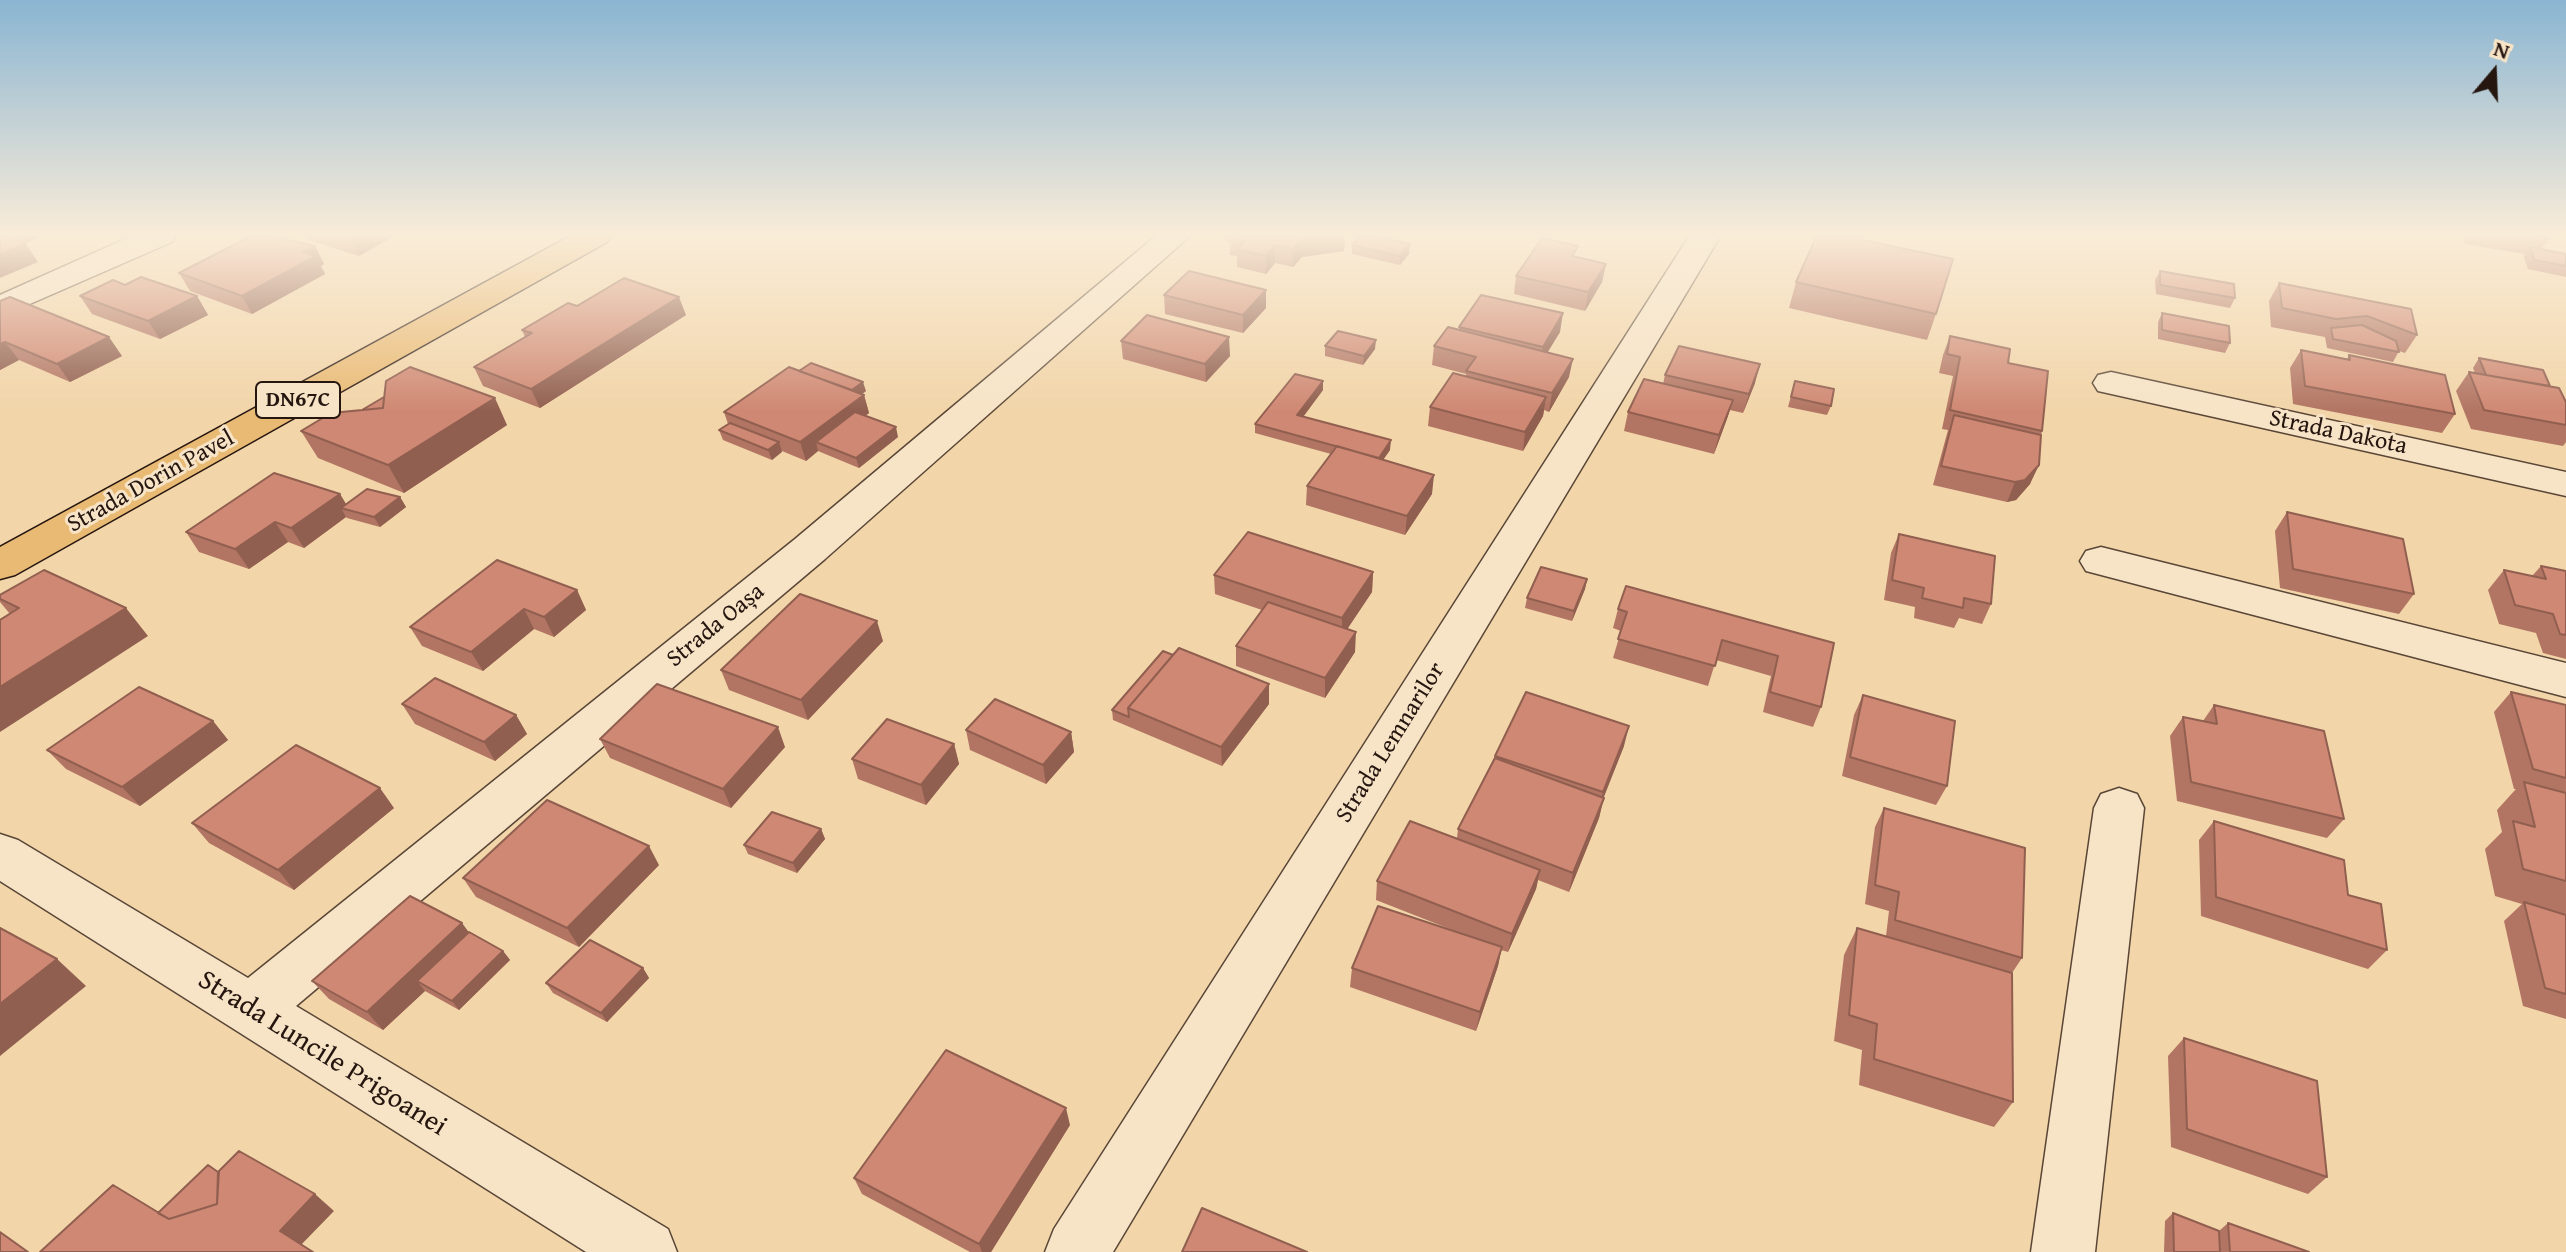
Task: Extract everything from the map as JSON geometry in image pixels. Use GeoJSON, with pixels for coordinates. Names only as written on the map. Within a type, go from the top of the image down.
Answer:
{"type":"FeatureCollection","features":[{"type":"Feature","properties":{"kind":"main road","name":"Strada Dorin Pavel"},"geometry":{"type":"LineString","coordinates":[[0,565],[490,293]]}},
{"type":"Feature","properties":{"kind":"street"},"geometry":{"type":"LineString","coordinates":[[0,307],[30,293]]}},
{"type":"Feature","properties":{"kind":"street","name":"Strada Oașa"},"geometry":{"type":"LineString","coordinates":[[250,1010],[810,549],[1108,293]]}},
{"type":"Feature","properties":{"kind":"street","name":"Strada Lemnarilor"},"geometry":{"type":"LineString","coordinates":[[1077,1252],[1670,293]]}},
{"type":"Feature","properties":{"kind":"street","name":"Strada Dakota"},"geometry":{"type":"LineString","coordinates":[[2111,383],[2566,484]]}},
{"type":"Feature","properties":{"kind":"street"},"geometry":{"type":"LineString","coordinates":[[2101,561],[2566,680]]}},
{"type":"Feature","properties":{"kind":"street"},"geometry":{"type":"LineString","coordinates":[[2063,1252],[2119,808]]}},
{"type":"Feature","properties":{"kind":"street","name":"Strada Luncile Prigoanei"},"geometry":{"type":"LineString","coordinates":[[0,855],[645,1252]]}},
{"type":"Feature","properties":{"kind":"building"},"geometry":{"type":"Polygon","coordinates":[[[85,293],[189,293],[197,296],[148,321],[80,296],[85,293]]]}},
{"type":"Feature","properties":{"kind":"building"},"geometry":{"type":"Polygon","coordinates":[[[598,293],[669,293],[679,297],[531,389],[474,367],[532,333],[522,330],[568,303],[577,306],[598,293]]]}},
{"type":"Feature","properties":{"kind":"building"},"geometry":{"type":"Polygon","coordinates":[[[1166,293],[1263,293],[1243,315],[1166,293]]]}},
{"type":"Feature","properties":{"kind":"building"},"geometry":{"type":"Polygon","coordinates":[[[1846,293],[1942,293],[1936,314],[1846,293]]]}},
{"type":"Feature","properties":{"kind":"building"},"geometry":{"type":"Polygon","coordinates":[[[2209,293],[2235,293],[2235,298],[2209,293]]]}},
{"type":"Feature","properties":{"kind":"building"},"geometry":{"type":"Polygon","coordinates":[[[2280,293],[2332,293],[2411,309],[2417,335],[2367,316],[2336,319],[2282,308],[2280,293]]]}},
{"type":"Feature","properties":{"kind":"building"},"geometry":{"type":"Polygon","coordinates":[[[1481,295],[1563,313],[1543,347],[1459,327],[1481,295]]]}},
{"type":"Feature","properties":{"kind":"building"},"geometry":{"type":"Polygon","coordinates":[[[10,297],[109,337],[57,364],[5,342],[0,344],[0,301],[10,297]]]}},
{"type":"Feature","properties":{"kind":"building"},"geometry":{"type":"Polygon","coordinates":[[[2162,313],[2229,326],[2230,343],[2162,330],[2162,313]]]}},
{"type":"Feature","properties":{"kind":"building"},"geometry":{"type":"Polygon","coordinates":[[[1147,315],[1229,337],[1205,364],[1121,341],[1147,315]]]}},
{"type":"Feature","properties":{"kind":"building"},"geometry":{"type":"Polygon","coordinates":[[[2362,325],[2396,341],[2399,352],[2333,339],[2331,328],[2362,325]]]}},
{"type":"Feature","properties":{"kind":"building"},"geometry":{"type":"Polygon","coordinates":[[[1448,327],[1573,359],[1552,393],[1466,371],[1476,357],[1434,346],[1448,327]]]}},
{"type":"Feature","properties":{"kind":"building"},"geometry":{"type":"Polygon","coordinates":[[[1338,331],[1376,340],[1364,356],[1325,346],[1338,331]]]}},
{"type":"Feature","properties":{"kind":"building"},"geometry":{"type":"Polygon","coordinates":[[[1950,336],[2010,349],[2008,363],[2048,371],[2042,431],[1950,410],[1960,357],[1947,354],[1950,336]]]}},
{"type":"Feature","properties":{"kind":"building"},"geometry":{"type":"Polygon","coordinates":[[[1679,346],[1760,364],[1749,394],[1665,375],[1679,346]]]}},
{"type":"Feature","properties":{"kind":"building"},"geometry":{"type":"Polygon","coordinates":[[[2301,350],[2350,360],[2349,355],[2445,375],[2455,414],[2305,386],[2301,350]]]}},
{"type":"Feature","properties":{"kind":"building"},"geometry":{"type":"Polygon","coordinates":[[[2479,358],[2543,370],[2550,386],[2486,375],[2479,358]]]}},
{"type":"Feature","properties":{"kind":"building"},"geometry":{"type":"Polygon","coordinates":[[[811,363],[863,382],[852,390],[799,371],[811,363]]]}},
{"type":"Feature","properties":{"kind":"building"},"geometry":{"type":"Polygon","coordinates":[[[410,367],[495,398],[388,465],[301,431],[331,413],[383,408],[386,381],[410,367]]]}},
{"type":"Feature","properties":{"kind":"building"},"geometry":{"type":"Polygon","coordinates":[[[789,367],[864,395],[800,442],[724,412],[789,367]]]}},
{"type":"Feature","properties":{"kind":"building"},"geometry":{"type":"Polygon","coordinates":[[[2469,372],[2559,388],[2566,402],[2566,425],[2484,410],[2469,372]]]}},
{"type":"Feature","properties":{"kind":"building"},"geometry":{"type":"Polygon","coordinates":[[[1453,373],[1546,397],[1525,432],[1430,407],[1453,373]]]}},
{"type":"Feature","properties":{"kind":"building"},"geometry":{"type":"Polygon","coordinates":[[[1295,374],[1323,381],[1297,415],[1391,440],[1379,458],[1255,424],[1295,374]]]}},
{"type":"Feature","properties":{"kind":"building"},"geometry":{"type":"Polygon","coordinates":[[[1644,379],[1733,400],[1719,435],[1628,412],[1644,379]]]}},
{"type":"Feature","properties":{"kind":"building"},"geometry":{"type":"Polygon","coordinates":[[[1795,381],[1834,389],[1831,406],[1791,397],[1795,381]]]}},
{"type":"Feature","properties":{"kind":"building"},"geometry":{"type":"Polygon","coordinates":[[[384,397],[383,408],[362,410],[384,397]]]}},
{"type":"Feature","properties":{"kind":"building"},"geometry":{"type":"Polygon","coordinates":[[[855,412],[896,427],[856,458],[816,442],[855,412]]]}},
{"type":"Feature","properties":{"kind":"building"},"geometry":{"type":"Polygon","coordinates":[[[1954,415],[2041,435],[2039,465],[2025,480],[2015,482],[1941,466],[1954,415]]]}},
{"type":"Feature","properties":{"kind":"building"},"geometry":{"type":"Polygon","coordinates":[[[730,423],[779,442],[768,450],[719,430],[730,423]]]}},
{"type":"Feature","properties":{"kind":"building"},"geometry":{"type":"Polygon","coordinates":[[[1337,446],[1434,475],[1407,516],[1307,486],[1337,446]]]}},
{"type":"Feature","properties":{"kind":"building"},"geometry":{"type":"Polygon","coordinates":[[[274,473],[340,494],[291,528],[275,522],[235,549],[186,532],[274,473]]]}},
{"type":"Feature","properties":{"kind":"building"},"geometry":{"type":"Polygon","coordinates":[[[367,489],[400,497],[374,517],[341,508],[367,489]]]}},
{"type":"Feature","properties":{"kind":"building"},"geometry":{"type":"Polygon","coordinates":[[[2287,512],[2403,539],[2414,594],[2293,569],[2287,512]]]}},
{"type":"Feature","properties":{"kind":"building"},"geometry":{"type":"Polygon","coordinates":[[[1248,532],[1373,572],[1342,618],[1214,575],[1248,532]]]}},
{"type":"Feature","properties":{"kind":"building"},"geometry":{"type":"Polygon","coordinates":[[[1899,534],[1995,556],[1991,604],[1964,598],[1963,608],[1922,598],[1924,588],[1892,580],[1899,534]]]}},
{"type":"Feature","properties":{"kind":"building"},"geometry":{"type":"Polygon","coordinates":[[[497,560],[577,590],[544,617],[524,609],[471,652],[410,627],[497,560]]]}},
{"type":"Feature","properties":{"kind":"building"},"geometry":{"type":"Polygon","coordinates":[[[2541,566],[2566,571],[2566,635],[2560,634],[2553,614],[2515,605],[2504,570],[2546,579],[2541,566]]]}},
{"type":"Feature","properties":{"kind":"building"},"geometry":{"type":"Polygon","coordinates":[[[1541,567],[1587,579],[1574,611],[1527,598],[1541,567]]]}},
{"type":"Feature","properties":{"kind":"building"},"geometry":{"type":"Polygon","coordinates":[[[44,570],[126,608],[0,687],[0,620],[19,608],[0,599],[0,595],[44,570]]]}},
{"type":"Feature","properties":{"kind":"building"},"geometry":{"type":"Polygon","coordinates":[[[1626,586],[1834,643],[1821,707],[1770,692],[1778,656],[1722,640],[1715,666],[1618,639],[1627,612],[1618,609],[1626,586]]]}},
{"type":"Feature","properties":{"kind":"building"},"geometry":{"type":"Polygon","coordinates":[[[800,594],[877,621],[801,700],[721,670],[800,594]]]}},
{"type":"Feature","properties":{"kind":"building"},"geometry":{"type":"Polygon","coordinates":[[[1268,602],[1356,632],[1325,678],[1236,646],[1268,602]]]}},
{"type":"Feature","properties":{"kind":"building"},"geometry":{"type":"Polygon","coordinates":[[[1179,648],[1269,684],[1221,747],[1128,708],[1179,648]]]}},
{"type":"Feature","properties":{"kind":"building"},"geometry":{"type":"Polygon","coordinates":[[[1163,651],[1173,655],[1128,708],[1129,717],[1112,710],[1163,651]]]}},
{"type":"Feature","properties":{"kind":"building"},"geometry":{"type":"Polygon","coordinates":[[[435,678],[516,715],[484,742],[402,704],[435,678]]]}},
{"type":"Feature","properties":{"kind":"building"},"geometry":{"type":"Polygon","coordinates":[[[657,684],[778,727],[723,789],[600,739],[657,684]]]}},
{"type":"Feature","properties":{"kind":"building"},"geometry":{"type":"Polygon","coordinates":[[[139,687],[213,721],[122,787],[47,750],[139,687]]]}},
{"type":"Feature","properties":{"kind":"building"},"geometry":{"type":"Polygon","coordinates":[[[1526,692],[1629,726],[1603,792],[1495,756],[1526,692]]]}},
{"type":"Feature","properties":{"kind":"building"},"geometry":{"type":"Polygon","coordinates":[[[2511,692],[2566,705],[2566,778],[2533,769],[2511,692]]]}},
{"type":"Feature","properties":{"kind":"building"},"geometry":{"type":"Polygon","coordinates":[[[1863,695],[1955,721],[1947,786],[1850,757],[1863,695]]]}},
{"type":"Feature","properties":{"kind":"building"},"geometry":{"type":"Polygon","coordinates":[[[995,699],[1071,732],[1043,765],[966,730],[995,699]]]}},
{"type":"Feature","properties":{"kind":"building"},"geometry":{"type":"Polygon","coordinates":[[[2214,705],[2324,731],[2344,819],[2191,782],[2183,717],[2217,724],[2214,705]]]}},
{"type":"Feature","properties":{"kind":"building"},"geometry":{"type":"Polygon","coordinates":[[[887,719],[954,744],[921,785],[852,759],[887,719]]]}},
{"type":"Feature","properties":{"kind":"building"},"geometry":{"type":"Polygon","coordinates":[[[296,745],[380,788],[278,870],[192,823],[296,745]]]}},
{"type":"Feature","properties":{"kind":"building"},"geometry":{"type":"Polygon","coordinates":[[[1495,758],[1604,798],[1573,873],[1458,829],[1495,758]]]}},
{"type":"Feature","properties":{"kind":"building"},"geometry":{"type":"Polygon","coordinates":[[[2524,782],[2566,793],[2566,881],[2523,869],[2513,821],[2535,827],[2524,782]]]}},
{"type":"Feature","properties":{"kind":"building"},"geometry":{"type":"Polygon","coordinates":[[[547,800],[649,846],[567,928],[463,878],[547,800]]]}},
{"type":"Feature","properties":{"kind":"building"},"geometry":{"type":"Polygon","coordinates":[[[1884,808],[2025,848],[2022,958],[1895,920],[1899,892],[1875,885],[1884,808]]]}},
{"type":"Feature","properties":{"kind":"building"},"geometry":{"type":"Polygon","coordinates":[[[772,812],[821,829],[793,863],[744,845],[772,812]]]}},
{"type":"Feature","properties":{"kind":"building"},"geometry":{"type":"Polygon","coordinates":[[[1410,821],[1540,870],[1512,934],[1377,881],[1410,821]]]}},
{"type":"Feature","properties":{"kind":"building"},"geometry":{"type":"Polygon","coordinates":[[[2214,821],[2344,860],[2348,895],[2381,904],[2387,950],[2216,897],[2214,821]]]}},
{"type":"Feature","properties":{"kind":"building"},"geometry":{"type":"Polygon","coordinates":[[[410,896],[462,923],[367,1012],[312,981],[410,896]]]}},
{"type":"Feature","properties":{"kind":"building"},"geometry":{"type":"Polygon","coordinates":[[[2524,902],[2566,915],[2566,994],[2545,988],[2524,902]]]}},
{"type":"Feature","properties":{"kind":"building"},"geometry":{"type":"Polygon","coordinates":[[[1378,906],[1502,947],[1480,1012],[1352,968],[1378,906]]]}},
{"type":"Feature","properties":{"kind":"building"},"geometry":{"type":"Polygon","coordinates":[[[0,928],[57,959],[0,1004],[0,928]]]}},
{"type":"Feature","properties":{"kind":"building"},"geometry":{"type":"Polygon","coordinates":[[[1857,928],[2012,973],[2013,1102],[1874,1059],[1877,1024],[1849,1015],[1857,928]]]}},
{"type":"Feature","properties":{"kind":"building"},"geometry":{"type":"Polygon","coordinates":[[[469,932],[503,951],[452,1001],[417,981],[469,932]]]}},
{"type":"Feature","properties":{"kind":"building"},"geometry":{"type":"Polygon","coordinates":[[[590,940],[643,968],[601,1013],[546,983],[590,940]]]}},
{"type":"Feature","properties":{"kind":"building"},"geometry":{"type":"Polygon","coordinates":[[[2184,1038],[2317,1081],[2327,1177],[2187,1129],[2184,1038]]]}},
{"type":"Feature","properties":{"kind":"building"},"geometry":{"type":"Polygon","coordinates":[[[946,1050],[1066,1108],[979,1244],[854,1178],[946,1050]]]}},
{"type":"Feature","properties":{"kind":"building"},"geometry":{"type":"Polygon","coordinates":[[[239,1151],[315,1194],[280,1231],[313,1252],[40,1252],[113,1185],[169,1219],[217,1204],[219,1171],[239,1151]]]}},
{"type":"Feature","properties":{"kind":"building"},"geometry":{"type":"Polygon","coordinates":[[[208,1165],[218,1172],[217,1204],[169,1219],[158,1213],[208,1165]]]}},
{"type":"Feature","properties":{"kind":"building"},"geometry":{"type":"Polygon","coordinates":[[[1202,1208],[1307,1252],[1182,1252],[1202,1208]]]}},
{"type":"Feature","properties":{"kind":"building"},"geometry":{"type":"Polygon","coordinates":[[[2173,1213],[2219,1231],[2220,1252],[2174,1252],[2173,1213]]]}},
{"type":"Feature","properties":{"kind":"building"},"geometry":{"type":"Polygon","coordinates":[[[2228,1223],[2309,1252],[2230,1252],[2228,1223]]]}},
{"type":"Feature","properties":{"kind":"building"},"geometry":{"type":"Polygon","coordinates":[[[0,1232],[28,1252],[0,1252],[0,1232]]]}}]}
